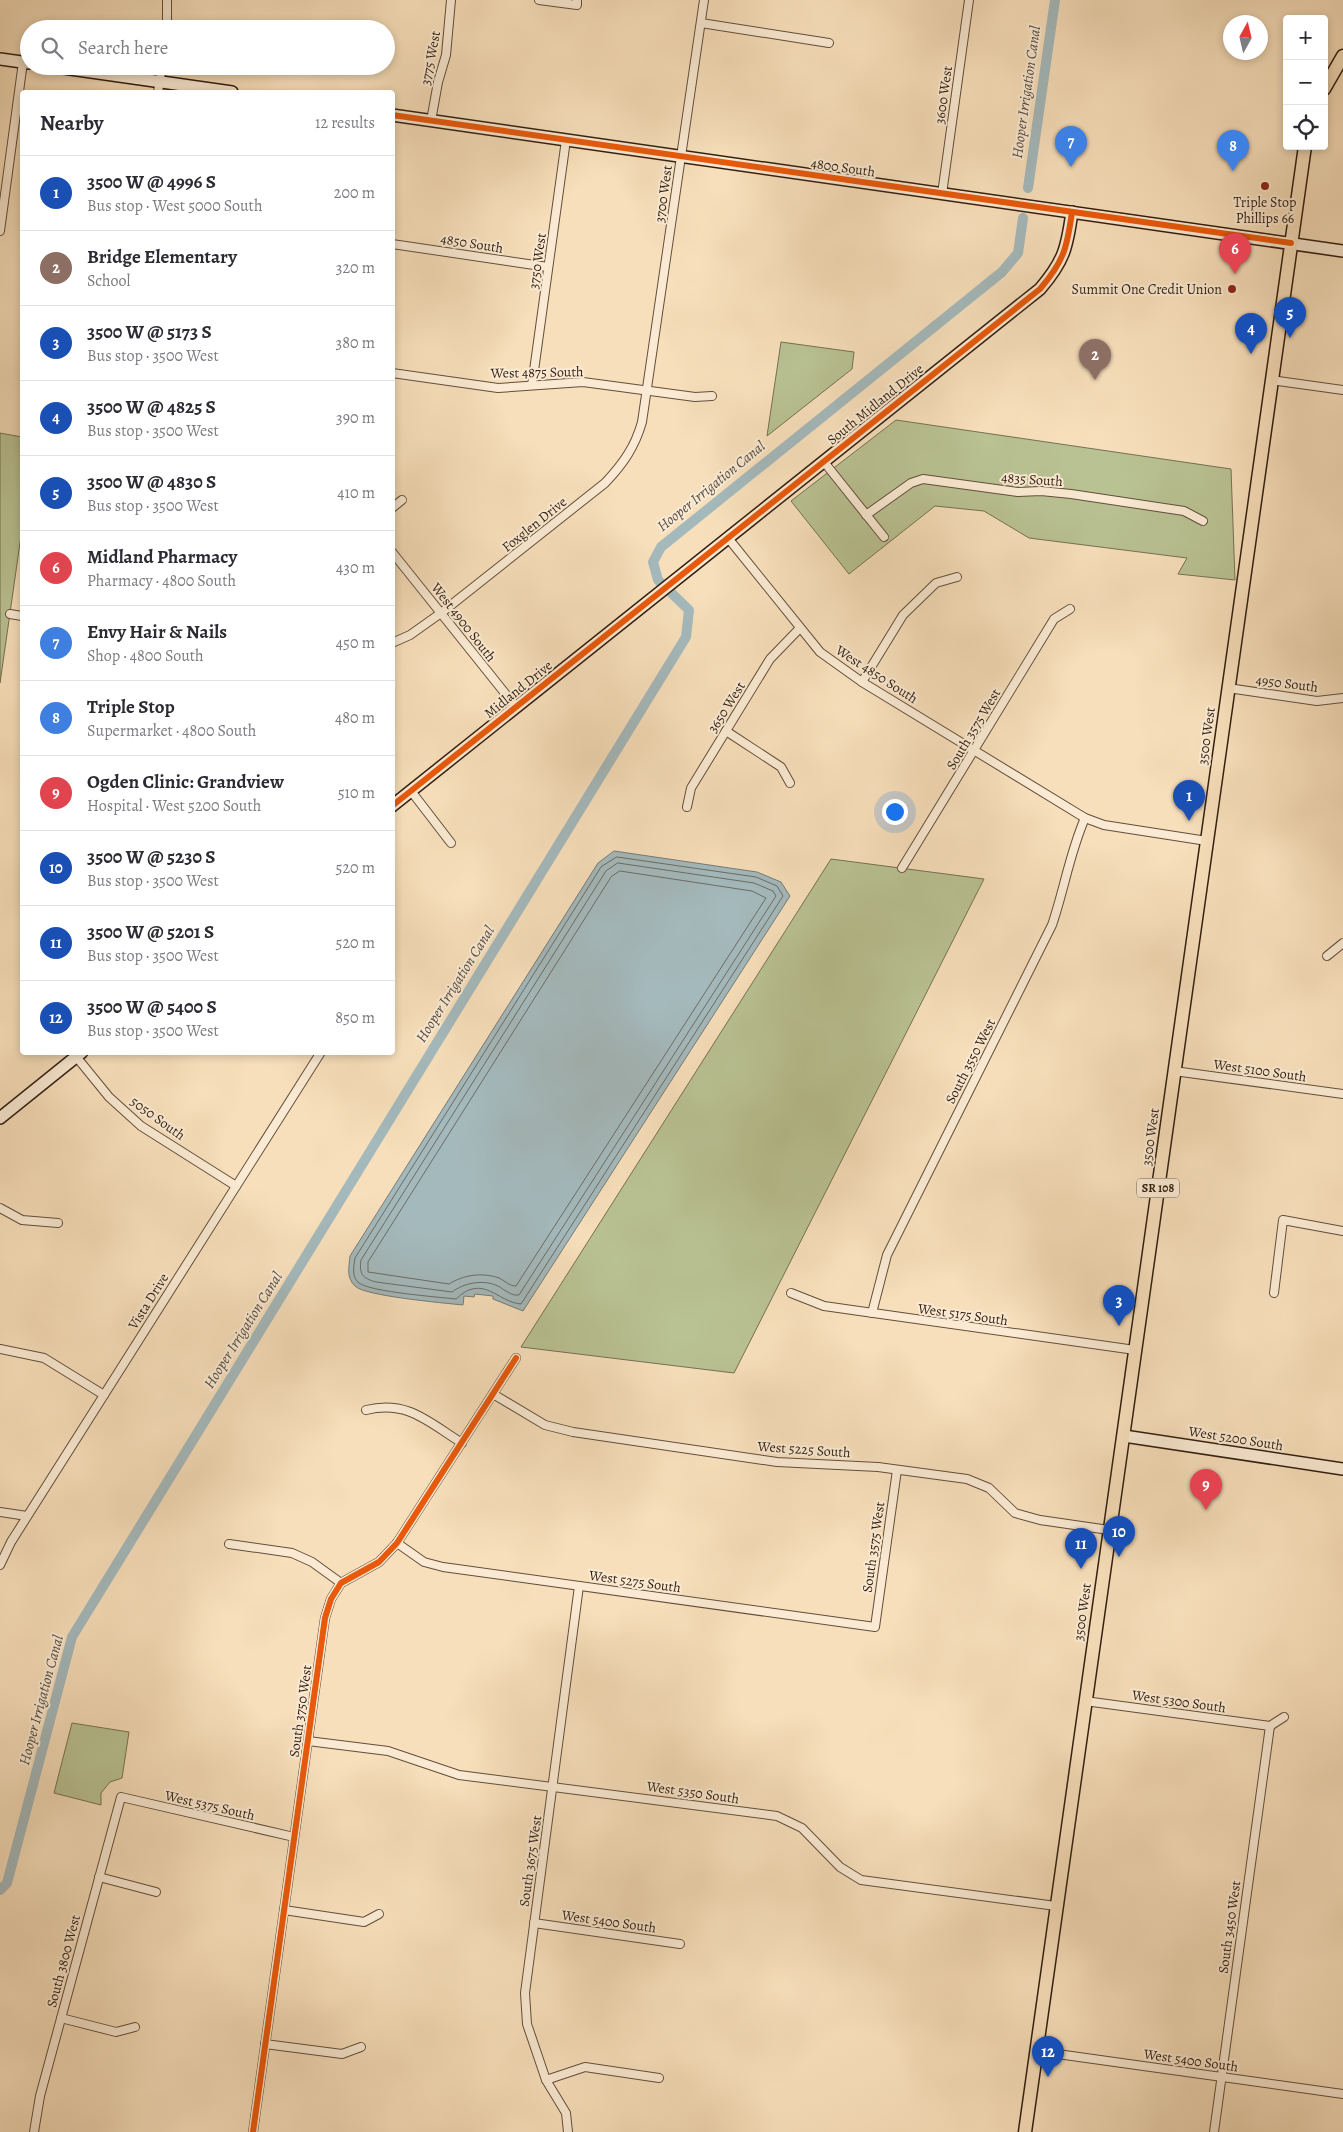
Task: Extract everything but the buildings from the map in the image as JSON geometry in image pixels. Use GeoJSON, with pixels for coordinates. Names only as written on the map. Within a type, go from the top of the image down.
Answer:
{"type":"FeatureCollection","features":[{"type":"Feature","properties":{"kind":"main road"},"geometry":{"type":"LineString","coordinates":[[1328,82],[1343,56]]}},
{"type":"Feature","properties":{"kind":"main road","name":"3500 West"},"geometry":{"type":"LineString","coordinates":[[1025,2132],[1304,150]]}},
{"type":"Feature","properties":{"kind":"street"},"geometry":{"type":"LineString","coordinates":[[167,0],[167,20]]}},
{"type":"Feature","properties":{"kind":"street","name":"3775 West"},"geometry":{"type":"LineString","coordinates":[[431,121],[438,82],[446,55],[451,0]]}},
{"type":"Feature","properties":{"kind":"street"},"geometry":{"type":"LineString","coordinates":[[539,0],[577,2]]}},
{"type":"Feature","properties":{"kind":"street","name":"3700 West"},"geometry":{"type":"LineString","coordinates":[[647,391],[704,0]]}},
{"type":"Feature","properties":{"kind":"street","name":"3600 West"},"geometry":{"type":"LineString","coordinates":[[942,194],[969,0]]}},
{"type":"Feature","properties":{"kind":"street"},"geometry":{"type":"LineString","coordinates":[[701,23],[829,43]]}},
{"type":"Feature","properties":{"kind":"street"},"geometry":{"type":"LineString","coordinates":[[0,59],[20,62]]}},
{"type":"Feature","properties":{"kind":"street"},"geometry":{"type":"LineString","coordinates":[[22,90],[24,75]]}},
{"type":"Feature","properties":{"kind":"street"},"geometry":{"type":"LineString","coordinates":[[96,75],[159,87],[203,90]]}},
{"type":"Feature","properties":{"kind":"street"},"geometry":{"type":"LineString","coordinates":[[0,231],[20,102]]}},
{"type":"Feature","properties":{"kind":"street","name":"4800 South"},"geometry":{"type":"LineString","coordinates":[[395,116],[1343,251]]}},
{"type":"Feature","properties":{"kind":"street","name":"3750 West"},"geometry":{"type":"LineString","coordinates":[[532,384],[566,140]]}},
{"type":"Feature","properties":{"kind":"street","name":"South Midland Drive"},"geometry":{"type":"LineString","coordinates":[[660,592],[1040,289],[1056,271],[1066,250],[1072,212]]}},
{"type":"Feature","properties":{"kind":"street","name":"4850 South"},"geometry":{"type":"LineString","coordinates":[[395,244],[548,267]]}},
{"type":"Feature","properties":{"kind":"street","name":"West 4875 South"},"geometry":{"type":"LineString","coordinates":[[395,373],[498,388],[532,384],[583,382],[695,397],[712,396]]}},
{"type":"Feature","properties":{"kind":"street"},"geometry":{"type":"LineString","coordinates":[[1272,380],[1343,390]]}},
{"type":"Feature","properties":{"kind":"street","name":"Foxglen Drive"},"geometry":{"type":"LineString","coordinates":[[395,642],[410,635],[442,613],[605,483],[622,466],[636,444],[647,391]]}},
{"type":"Feature","properties":{"kind":"street"},"geometry":{"type":"LineString","coordinates":[[824,462],[884,537]]}},
{"type":"Feature","properties":{"kind":"street","name":"4835 South"},"geometry":{"type":"LineString","coordinates":[[866,515],[911,483],[923,479],[1018,492],[1070,494],[1184,511],[1203,521]]}},
{"type":"Feature","properties":{"kind":"street"},"geometry":{"type":"LineString","coordinates":[[395,506],[402,500]]}},
{"type":"Feature","properties":{"kind":"street","name":"West 4850 South"},"geometry":{"type":"LineString","coordinates":[[728,538],[820,652],[862,682],[1084,818],[1104,825],[1206,841]]}},
{"type":"Feature","properties":{"kind":"street","name":"West 4900 South"},"geometry":{"type":"LineString","coordinates":[[395,556],[516,707]]}},
{"type":"Feature","properties":{"kind":"street"},"geometry":{"type":"LineString","coordinates":[[862,682],[903,616],[936,583],[957,576]]}},
{"type":"Feature","properties":{"kind":"street","name":"Midland Drive"},"geometry":{"type":"LineString","coordinates":[[395,804],[660,592]]}},
{"type":"Feature","properties":{"kind":"street","name":"South 3575 West"},"geometry":{"type":"LineString","coordinates":[[902,868],[1054,619],[1070,609]]}},
{"type":"Feature","properties":{"kind":"street"},"geometry":{"type":"LineString","coordinates":[[10,614],[20,616]]}},
{"type":"Feature","properties":{"kind":"street","name":"3650 West"},"geometry":{"type":"LineString","coordinates":[[687,807],[691,788],[770,659],[800,628]]}},
{"type":"Feature","properties":{"kind":"street","name":"4950 South"},"geometry":{"type":"LineString","coordinates":[[1228,688],[1317,701],[1343,698]]}},
{"type":"Feature","properties":{"kind":"street"},"geometry":{"type":"LineString","coordinates":[[726,731],[782,767],[790,784]]}},
{"type":"Feature","properties":{"kind":"street"},"geometry":{"type":"LineString","coordinates":[[411,791],[451,844]]}},
{"type":"Feature","properties":{"kind":"street","name":"South 3550 West"},"geometry":{"type":"LineString","coordinates":[[872,1313],[887,1255],[1052,925],[1064,893],[1084,818]]}},
{"type":"Feature","properties":{"kind":"street"},"geometry":{"type":"LineString","coordinates":[[1326,956],[1343,943]]}},
{"type":"Feature","properties":{"kind":"street"},"geometry":{"type":"LineString","coordinates":[[0,1118],[76,1055]]}},
{"type":"Feature","properties":{"kind":"street","name":"5050 South"},"geometry":{"type":"LineString","coordinates":[[78,1055],[109,1097],[141,1126],[236,1186]]}},
{"type":"Feature","properties":{"kind":"street","name":"Vista Drive"},"geometry":{"type":"LineString","coordinates":[[0,1565],[27,1516],[319,1055]]}},
{"type":"Feature","properties":{"kind":"street","name":"West 5100 South"},"geometry":{"type":"LineString","coordinates":[[1174,1071],[1343,1094]]}},
{"type":"Feature","properties":{"kind":"street"},"geometry":{"type":"LineString","coordinates":[[0,1208],[22,1220],[58,1223]]}},
{"type":"Feature","properties":{"kind":"street"},"geometry":{"type":"LineString","coordinates":[[1274,1293],[1283,1220],[1343,1231]]}},
{"type":"Feature","properties":{"kind":"street","name":"West 5175 South"},"geometry":{"type":"LineString","coordinates":[[791,1293],[824,1306],[1135,1350]]}},
{"type":"Feature","properties":{"kind":"street"},"geometry":{"type":"LineString","coordinates":[[0,1349],[44,1358],[104,1394]]}},
{"type":"Feature","properties":{"kind":"street"},"geometry":{"type":"LineString","coordinates":[[229,1544],[292,1553],[312,1562],[341,1583],[379,1562],[397,1543],[516,1358]]}},
{"type":"Feature","properties":{"kind":"street","name":"West 5225 South"},"geometry":{"type":"LineString","coordinates":[[493,1394],[545,1425],[573,1432],[777,1462],[878,1466],[967,1479],[989,1488],[1015,1513],[1040,1520],[1109,1530]]}},
{"type":"Feature","properties":{"kind":"street"},"geometry":{"type":"LineString","coordinates":[[366,1410],[384,1406],[405,1409],[462,1442]]}},
{"type":"Feature","properties":{"kind":"street","name":"West 5200 South"},"geometry":{"type":"LineString","coordinates":[[1124,1436],[1343,1469]]}},
{"type":"Feature","properties":{"kind":"street","name":"South 3575 West"},"geometry":{"type":"LineString","coordinates":[[875,1627],[896,1470]]}},
{"type":"Feature","properties":{"kind":"street"},"geometry":{"type":"LineString","coordinates":[[0,1512],[27,1516]]}},
{"type":"Feature","properties":{"kind":"street","name":"West 5275 South"},"geometry":{"type":"LineString","coordinates":[[397,1543],[424,1562],[443,1567],[875,1627]]}},
{"type":"Feature","properties":{"kind":"street","name":"South 3750 West"},"geometry":{"type":"LineString","coordinates":[[253,2132],[325,1618],[331,1599],[341,1583]]}},
{"type":"Feature","properties":{"kind":"street","name":"South 3675 West"},"geometry":{"type":"LineString","coordinates":[[568,2132],[566,2113],[546,2080],[527,2024],[525,1993],[579,1586]]}},
{"type":"Feature","properties":{"kind":"street","name":"West 5300 South"},"geometry":{"type":"LineString","coordinates":[[1085,1701],[1270,1726]]}},
{"type":"Feature","properties":{"kind":"street"},"geometry":{"type":"LineString","coordinates":[[1270,1726],[1284,1717]]}},
{"type":"Feature","properties":{"kind":"street","name":"South 3450 West"},"geometry":{"type":"LineString","coordinates":[[1214,2132],[1270,1726]]}},
{"type":"Feature","properties":{"kind":"street","name":"West 5350 South"},"geometry":{"type":"LineString","coordinates":[[308,1741],[388,1751],[459,1775],[777,1816],[802,1828],[840,1867],[861,1880],[1056,1906]]}},
{"type":"Feature","properties":{"kind":"street","name":"West 5375 South"},"geometry":{"type":"LineString","coordinates":[[121,1797],[294,1837]]}},
{"type":"Feature","properties":{"kind":"street","name":"South 3800 West"},"geometry":{"type":"LineString","coordinates":[[34,2132],[40,2096],[121,1797]]}},
{"type":"Feature","properties":{"kind":"street"},"geometry":{"type":"LineString","coordinates":[[99,1877],[156,1892]]}},
{"type":"Feature","properties":{"kind":"street"},"geometry":{"type":"LineString","coordinates":[[284,1910],[364,1922],[379,1914]]}},
{"type":"Feature","properties":{"kind":"street","name":"West 5400 South"},"geometry":{"type":"LineString","coordinates":[[534,1923],[680,1944]]}},
{"type":"Feature","properties":{"kind":"street"},"geometry":{"type":"LineString","coordinates":[[61,2018],[116,2032],[135,2027]]}},
{"type":"Feature","properties":{"kind":"street"},"geometry":{"type":"LineString","coordinates":[[265,2044],[342,2054],[361,2047]]}},
{"type":"Feature","properties":{"kind":"street","name":"West 5400 South"},"geometry":{"type":"LineString","coordinates":[[1036,2050],[1343,2094]]}},
{"type":"Feature","properties":{"kind":"street"},"geometry":{"type":"LineString","coordinates":[[546,2080],[585,2067],[659,2078]]}},
{"type":"Feature","properties":{"kind":"green space"},"geometry":{"type":"Polygon","coordinates":[[[781,342],[854,352],[852,369],[767,436],[781,342]]]}},
{"type":"Feature","properties":{"kind":"green space"},"geometry":{"type":"Polygon","coordinates":[[[896,420],[1231,469],[1235,580],[1178,574],[1187,558],[1029,538],[984,511],[935,506],[849,574],[791,501],[896,420]]]}},
{"type":"Feature","properties":{"kind":"green space"},"geometry":{"type":"Polygon","coordinates":[[[0,433],[20,437],[20,543],[0,683],[0,433]]]}},
{"type":"Feature","properties":{"kind":"green space"},"geometry":{"type":"Polygon","coordinates":[[[831,859],[984,879],[734,1373],[521,1347],[831,859]]]}},
{"type":"Feature","properties":{"kind":"green space"},"geometry":{"type":"Polygon","coordinates":[[[72,1723],[129,1732],[122,1778],[110,1782],[101,1793],[101,1805],[54,1793],[72,1723]]]}},
{"type":"Feature","properties":{"kind":"water"},"geometry":{"type":"Polygon","coordinates":[[[614,851],[757,872],[781,882],[790,896],[523,1311],[493,1299],[493,1296],[475,1294],[474,1297],[464,1296],[463,1305],[388,1296],[361,1290],[352,1283],[349,1276],[350,1256],[598,863],[614,851]]]}},
{"type":"Feature","properties":{"kind":"waterway","name":"Hooper Irrigation Canal"},"geometry":{"type":"LineString","coordinates":[[1028,188],[1055,0]]}},
{"type":"Feature","properties":{"kind":"waterway","name":"Hooper Irrigation Canal"},"geometry":{"type":"LineString","coordinates":[[0,1890],[7,1883],[72,1637],[686,637],[689,610],[658,580],[653,562],[661,547],[1002,272],[1018,253],[1023,218]]}},
{"type":"Feature","properties":{"kind":"cycle path"},"geometry":{"type":"LineString","coordinates":[[395,115],[1291,243]]}},
{"type":"Feature","properties":{"kind":"cycle path"},"geometry":{"type":"LineString","coordinates":[[395,804],[1040,289],[1063,254],[1072,212]]}},
{"type":"Feature","properties":{"kind":"cycle path"},"geometry":{"type":"LineString","coordinates":[[253,2132],[325,1618],[331,1599],[341,1583],[379,1562],[397,1543],[516,1358]]}},
{"type":"Feature","properties":{"kind":"place","name":"Envy Hair & Nails"},"geometry":{"type":"Point","coordinates":[1071,167]}},
{"type":"Feature","properties":{"kind":"place","name":"Triple Stop"},"geometry":{"type":"Point","coordinates":[1233,171]}},
{"type":"Feature","properties":{"kind":"place","name":"Triple Stop Phillips 66"},"geometry":{"type":"Point","coordinates":[1265,186]}},
{"type":"Feature","properties":{"kind":"place","name":"Midland Pharmacy"},"geometry":{"type":"Point","coordinates":[1235,274]}},
{"type":"Feature","properties":{"kind":"place","name":"Summit One Credit Union"},"geometry":{"type":"Point","coordinates":[1232,289]}},
{"type":"Feature","properties":{"kind":"place","name":"3500 W @ 4830 S"},"geometry":{"type":"Point","coordinates":[1290,338]}},
{"type":"Feature","properties":{"kind":"place","name":"3500 W @ 4825 S"},"geometry":{"type":"Point","coordinates":[1251,354]}},
{"type":"Feature","properties":{"kind":"place","name":"Bridge Elementary"},"geometry":{"type":"Point","coordinates":[1095,380]}},
{"type":"Feature","properties":{"kind":"place","name":"3500 W @ 4996 S"},"geometry":{"type":"Point","coordinates":[1189,821]}},
{"type":"Feature","properties":{"kind":"place","name":"3500 W @ 5173 S"},"geometry":{"type":"Point","coordinates":[1119,1326]}},
{"type":"Feature","properties":{"kind":"place","name":"Ogden Clinic: Grandview"},"geometry":{"type":"Point","coordinates":[1206,1510]}},
{"type":"Feature","properties":{"kind":"place","name":"3500 W @ 5230 S"},"geometry":{"type":"Point","coordinates":[1119,1557]}},
{"type":"Feature","properties":{"kind":"place","name":"3500 W @ 5201 S"},"geometry":{"type":"Point","coordinates":[1081,1569]}},
{"type":"Feature","properties":{"kind":"place","name":"3500 W @ 5400 S"},"geometry":{"type":"Point","coordinates":[1048,2077]}}]}
